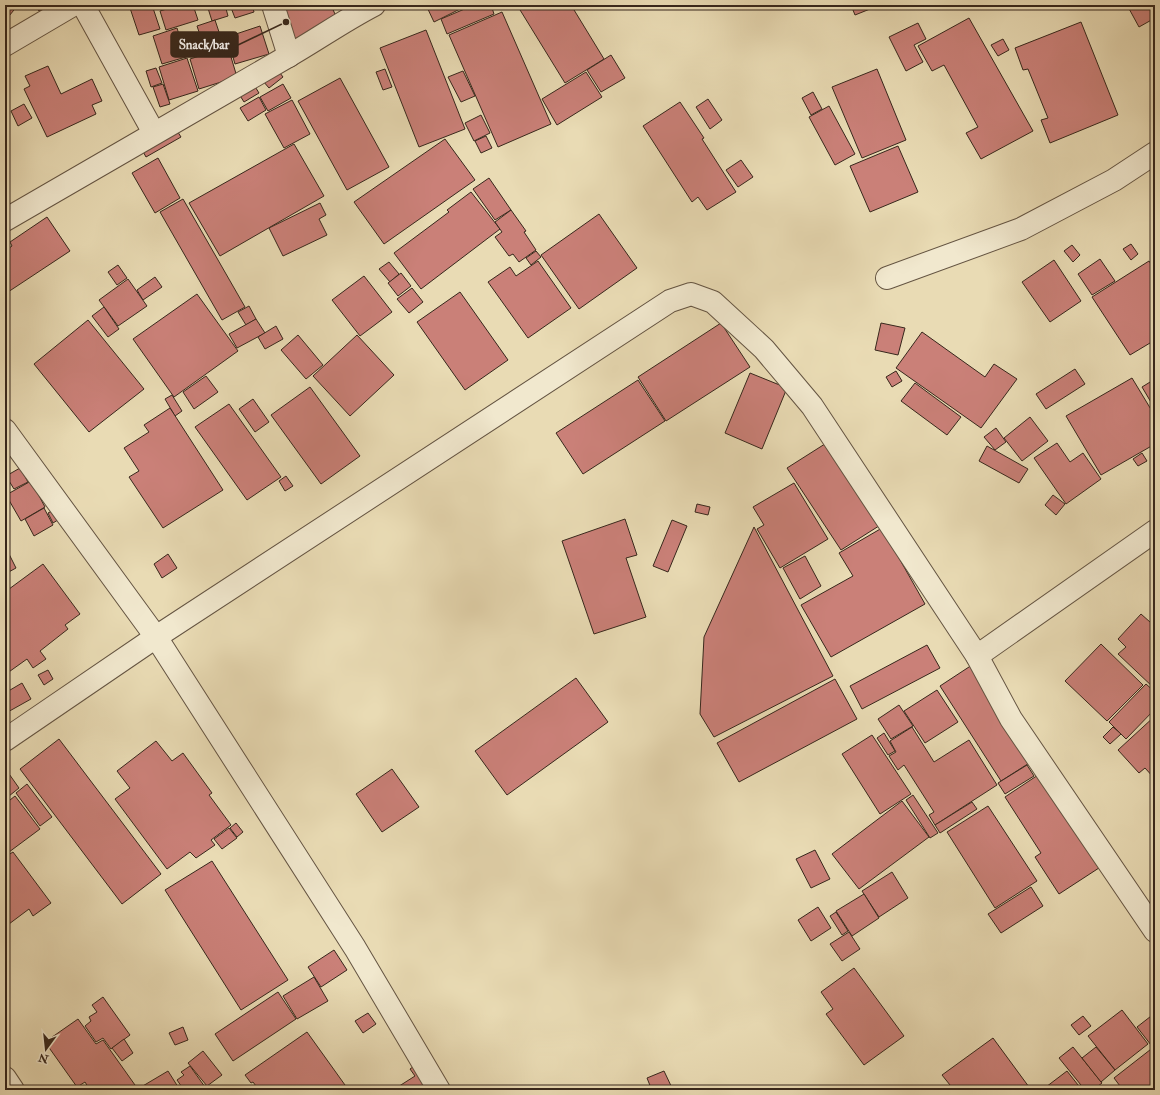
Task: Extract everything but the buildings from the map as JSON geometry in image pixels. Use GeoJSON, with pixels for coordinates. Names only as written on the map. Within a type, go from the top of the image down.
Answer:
{"type":"FeatureCollection","features":[{"type":"Feature","properties":{"kind":"street"},"geometry":{"type":"LineString","coordinates":[[5,46],[73,5]]}},
{"type":"Feature","properties":{"kind":"street"},"geometry":{"type":"LineString","coordinates":[[83,5],[154,133]]}},
{"type":"Feature","properties":{"kind":"street"},"geometry":{"type":"LineString","coordinates":[[272,5],[289,56]]}},
{"type":"Feature","properties":{"kind":"street"},"geometry":{"type":"LineString","coordinates":[[5,220],[289,56],[374,5]]}},
{"type":"Feature","properties":{"kind":"street"},"geometry":{"type":"LineString","coordinates":[[887,278],[1021,229],[1114,180],[1155,153]]}},
{"type":"Feature","properties":{"kind":"street"},"geometry":{"type":"LineString","coordinates":[[5,740],[156,637],[670,301],[691,294],[713,302],[764,349],[812,406],[977,656],[1011,719],[1155,931]]}},
{"type":"Feature","properties":{"kind":"street"},"geometry":{"type":"LineString","coordinates":[[5,430],[156,637],[355,948],[439,1090]]}},
{"type":"Feature","properties":{"kind":"street"},"geometry":{"type":"LineString","coordinates":[[977,656],[1155,531]]}},
{"type":"Feature","properties":{"kind":"street"},"geometry":{"type":"LineString","coordinates":[[5,1078],[13,1090]]}},
{"type":"Feature","properties":{"kind":"place","name":"Snack/bar"},"geometry":{"type":"Point","coordinates":[286,22]}}]}
